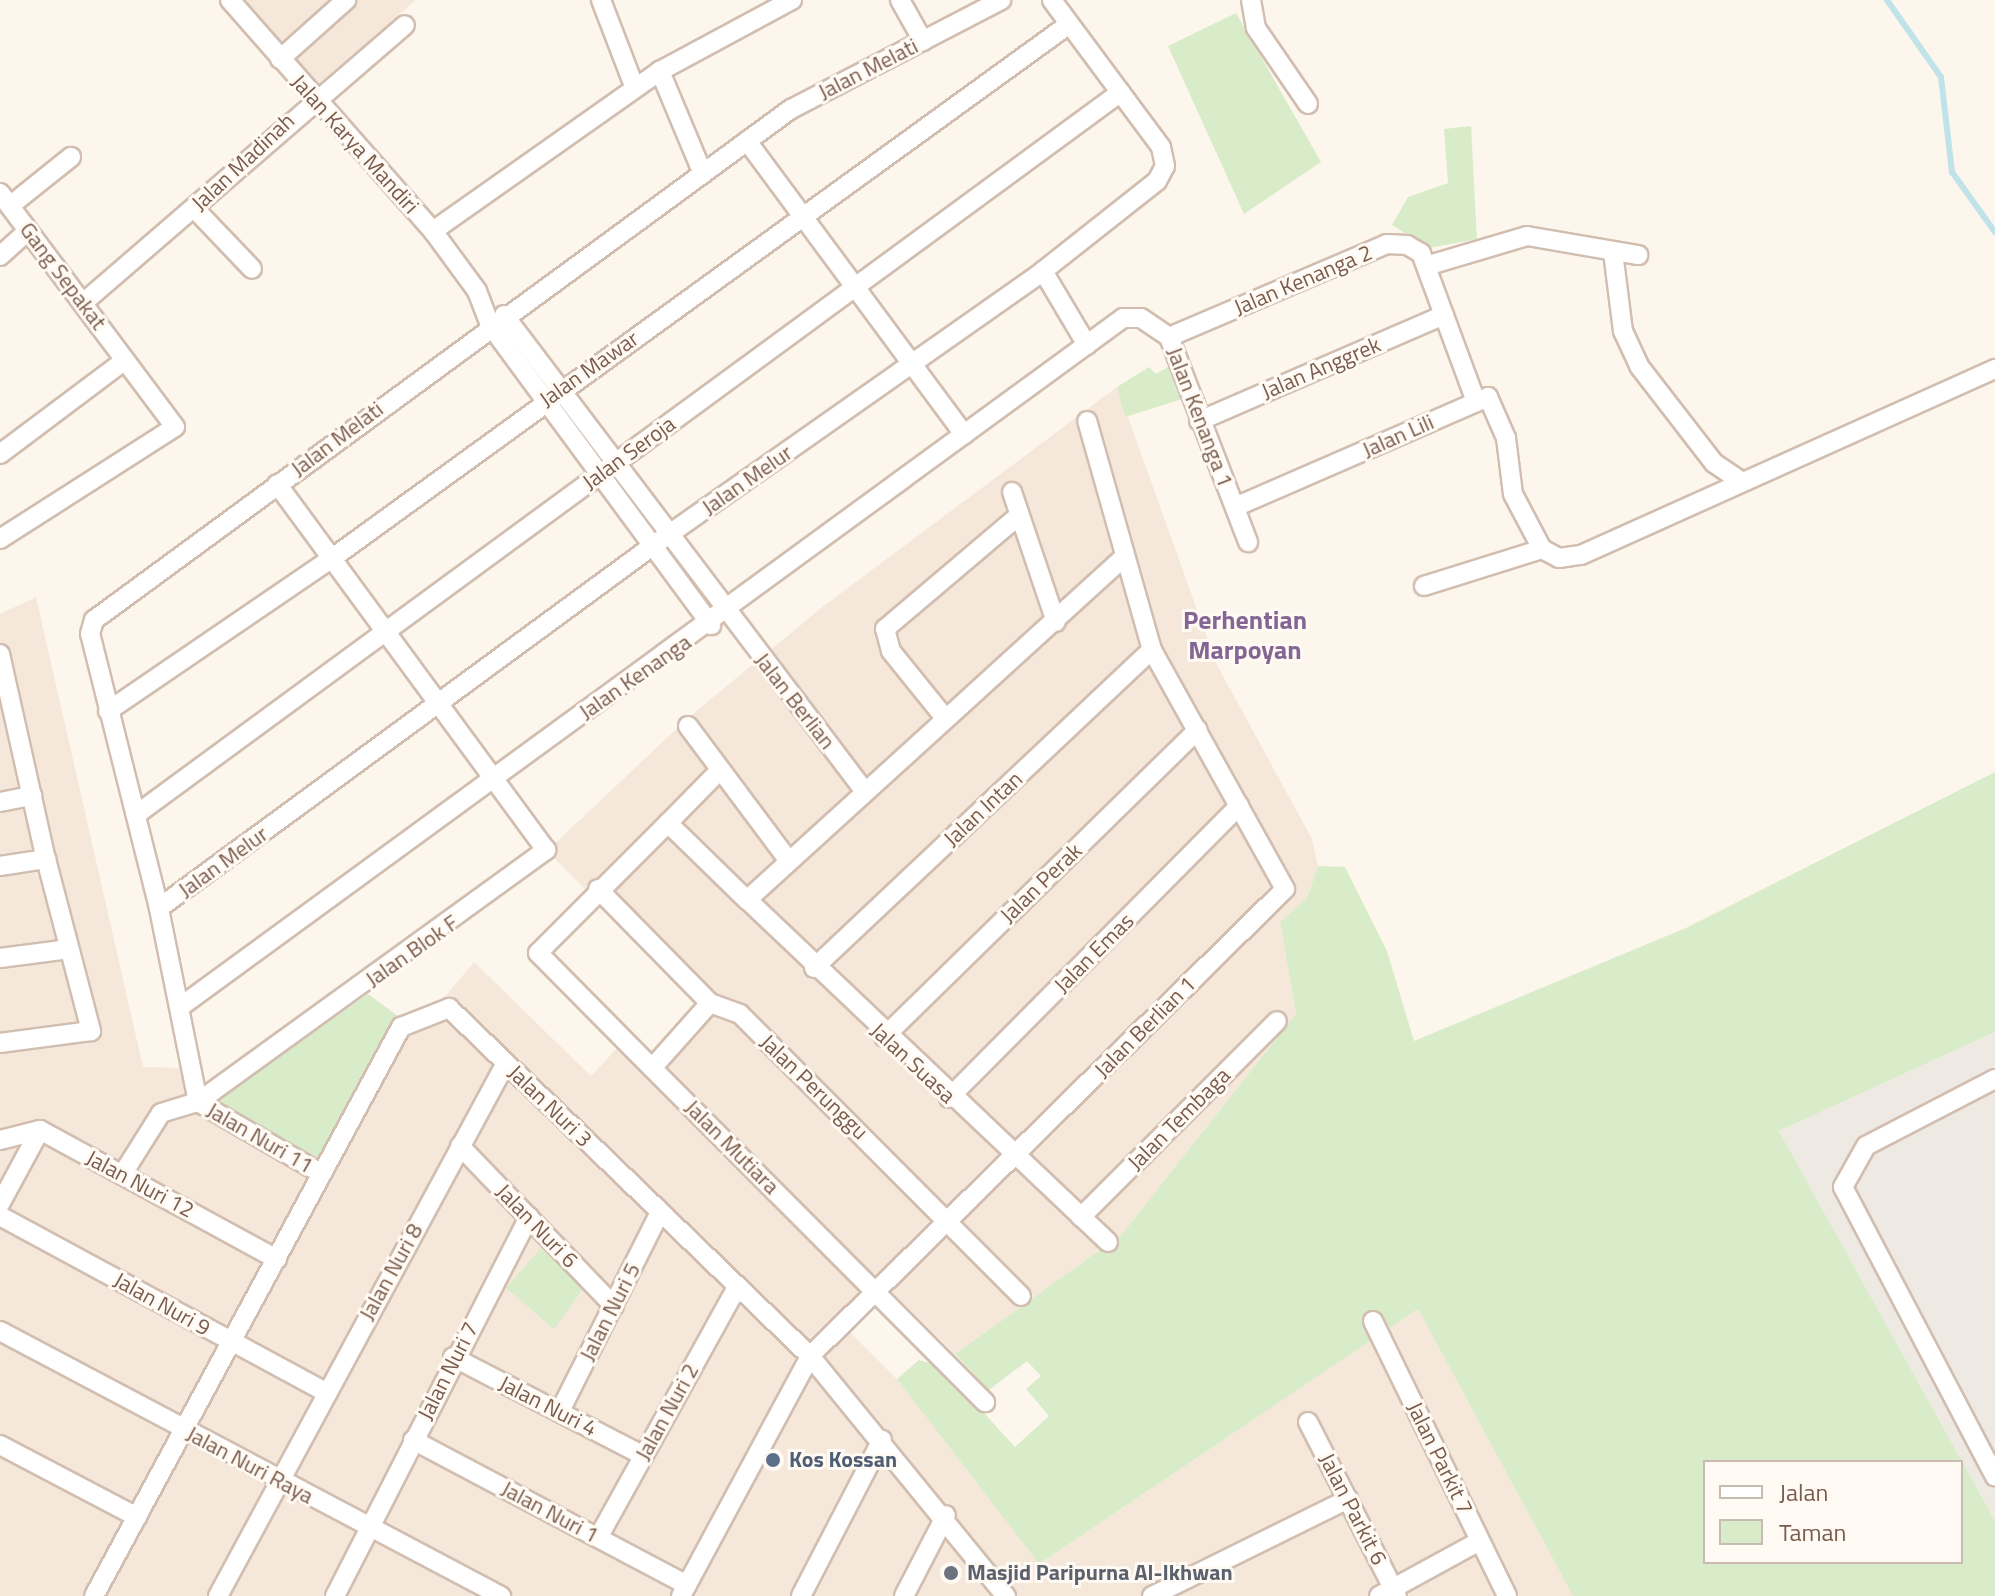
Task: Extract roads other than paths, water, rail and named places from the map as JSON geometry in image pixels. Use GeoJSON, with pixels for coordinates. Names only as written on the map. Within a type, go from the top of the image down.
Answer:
{"type":"FeatureCollection","features":[{"type":"Feature","properties":{"kind":"street","name":"Jalan Karya Mandiri"},"geometry":{"type":"LineString","coordinates":[[230,0],[312,98],[433,231],[500,318]]}},
{"type":"Feature","properties":{"kind":"street"},"geometry":{"type":"LineString","coordinates":[[280,59],[346,0]]}},
{"type":"Feature","properties":{"kind":"street"},"geometry":{"type":"LineString","coordinates":[[433,231],[634,86],[792,0]]}},
{"type":"Feature","properties":{"kind":"street"},"geometry":{"type":"LineString","coordinates":[[900,0],[923,41]]}},
{"type":"Feature","properties":{"kind":"street","name":"Jalan Melati"},"geometry":{"type":"LineString","coordinates":[[198,1102],[159,908],[90,634],[94,620],[500,318],[791,109],[1001,0]]}},
{"type":"Feature","properties":{"kind":"street","name":"Jalan Melur"},"geometry":{"type":"LineString","coordinates":[[159,908],[651,547],[1043,271],[1157,181],[1165,166],[1161,147],[1052,0]]}},
{"type":"Feature","properties":{"kind":"street"},"geometry":{"type":"LineString","coordinates":[[1251,0],[1256,28],[1308,104]]}},
{"type":"Feature","properties":{"kind":"street"},"geometry":{"type":"LineString","coordinates":[[609,3],[634,86]]}},
{"type":"Feature","properties":{"kind":"street","name":"Jalan Madinah"},"geometry":{"type":"LineString","coordinates":[[83,303],[194,208],[312,98],[405,25]]}},
{"type":"Feature","properties":{"kind":"street","name":"Jalan Mawar"},"geometry":{"type":"LineString","coordinates":[[108,711],[331,559],[1068,25]]}},
{"type":"Feature","properties":{"kind":"street"},"geometry":{"type":"LineString","coordinates":[[660,71],[703,174]]}},
{"type":"Feature","properties":{"kind":"street","name":"Jalan Seroja"},"geometry":{"type":"LineString","coordinates":[[137,814],[385,627],[856,289],[1121,92]]}},
{"type":"Feature","properties":{"kind":"street"},"geometry":{"type":"LineString","coordinates":[[747,141],[964,434]]}},
{"type":"Feature","properties":{"kind":"street"},"geometry":{"type":"LineString","coordinates":[[6,199],[71,157]]}},
{"type":"Feature","properties":{"kind":"street","name":"Gang Sepakat"},"geometry":{"type":"LineString","coordinates":[[0,539],[175,427],[27,232],[6,199]]}},
{"type":"Feature","properties":{"kind":"street"},"geometry":{"type":"LineString","coordinates":[[194,208],[252,269]]}},
{"type":"Feature","properties":{"kind":"street"},"geometry":{"type":"LineString","coordinates":[[0,256],[27,232]]}},
{"type":"Feature","properties":{"kind":"street"},"geometry":{"type":"LineString","coordinates":[[1638,255],[1527,236],[1426,266],[1476,402],[1488,397],[1506,438],[1513,494],[1542,549],[1559,558],[1581,555],[1995,369]]}},
{"type":"Feature","properties":{"kind":"street","name":"Jalan Kenanga 2"},"geometry":{"type":"LineString","coordinates":[[1169,337],[1387,244],[1407,245],[1426,266]]}},
{"type":"Feature","properties":{"kind":"street"},"geometry":{"type":"LineString","coordinates":[[1613,252],[1623,331],[1639,366],[1714,463],[1742,482]]}},
{"type":"Feature","properties":{"kind":"street"},"geometry":{"type":"LineString","coordinates":[[1043,271],[1087,345]]}},
{"type":"Feature","properties":{"kind":"street","name":"Jalan Anggrek"},"geometry":{"type":"LineString","coordinates":[[1199,421],[1444,315]]}},
{"type":"Feature","properties":{"kind":"street"},"geometry":{"type":"LineString","coordinates":[[500,318],[618,460],[727,612]]}},
{"type":"Feature","properties":{"kind":"street"},"geometry":{"type":"LineString","coordinates":[[500,318],[545,401],[711,625]]}},
{"type":"Feature","properties":{"kind":"street","name":"Jalan Kenanga 1"},"geometry":{"type":"LineString","coordinates":[[1087,345],[1123,318],[1141,318],[1169,337],[1248,542]]}},
{"type":"Feature","properties":{"kind":"street","name":"Jalan Kenanga"},"geometry":{"type":"LineString","coordinates":[[180,1007],[493,775],[711,625],[1087,345]]}},
{"type":"Feature","properties":{"kind":"street"},"geometry":{"type":"LineString","coordinates":[[0,454],[125,360]]}},
{"type":"Feature","properties":{"kind":"street","name":"Jalan Lili"},"geometry":{"type":"LineString","coordinates":[[1235,507],[1476,402]]}},
{"type":"Feature","properties":{"kind":"street","name":"Jalan Berlian 1"},"geometry":{"type":"LineString","coordinates":[[684,1591],[810,1356],[1285,889],[1152,650],[1123,558],[1087,421]]}},
{"type":"Feature","properties":{"kind":"street"},"geometry":{"type":"LineString","coordinates":[[277,484],[331,559],[443,701],[493,775]]}},
{"type":"Feature","properties":{"kind":"street"},"geometry":{"type":"LineString","coordinates":[[1012,492],[1017,517],[1056,622]]}},
{"type":"Feature","properties":{"kind":"street"},"geometry":{"type":"LineString","coordinates":[[945,718],[891,651],[885,629],[1017,517]]}},
{"type":"Feature","properties":{"kind":"street"},"geometry":{"type":"LineString","coordinates":[[1424,586],[1542,549]]}},
{"type":"Feature","properties":{"kind":"street"},"geometry":{"type":"LineString","coordinates":[[747,900],[863,789],[1056,622],[1123,558]]}},
{"type":"Feature","properties":{"kind":"street","name":"Jalan Berlian"},"geometry":{"type":"LineString","coordinates":[[727,612],[863,789]]}},
{"type":"Feature","properties":{"kind":"street","name":"Jalan Intan"},"geometry":{"type":"LineString","coordinates":[[814,968],[1152,650]]}},
{"type":"Feature","properties":{"kind":"street"},"geometry":{"type":"LineString","coordinates":[[0,654],[6,706],[91,1031],[0,1043]]}},
{"type":"Feature","properties":{"kind":"street"},"geometry":{"type":"LineString","coordinates":[[688,726],[789,861]]}},
{"type":"Feature","properties":{"kind":"street","name":"Jalan Perak"},"geometry":{"type":"LineString","coordinates":[[884,1037],[1198,730]]}},
{"type":"Feature","properties":{"kind":"street"},"geometry":{"type":"LineString","coordinates":[[598,889],[720,770]]}},
{"type":"Feature","properties":{"kind":"street","name":"Jalan Blok F"},"geometry":{"type":"LineString","coordinates":[[198,1102],[544,857],[545,842],[493,775]]}},
{"type":"Feature","properties":{"kind":"street"},"geometry":{"type":"LineString","coordinates":[[0,802],[32,796]]}},
{"type":"Feature","properties":{"kind":"street","name":"Jalan Emas"},"geometry":{"type":"LineString","coordinates":[[949,1098],[1239,806]]}},
{"type":"Feature","properties":{"kind":"street","name":"Jalan Suasa"},"geometry":{"type":"LineString","coordinates":[[668,823],[884,1037],[1015,1156]]}},
{"type":"Feature","properties":{"kind":"street"},"geometry":{"type":"LineString","coordinates":[[0,866],[46,859]]}},
{"type":"Feature","properties":{"kind":"street","name":"Jalan Perunggu"},"geometry":{"type":"LineString","coordinates":[[598,889],[710,1003],[740,1014],[948,1219],[1021,1296]]}},
{"type":"Feature","properties":{"kind":"street","name":"Jalan Mutiara"},"geometry":{"type":"LineString","coordinates":[[598,889],[538,953],[985,1402]]}},
{"type":"Feature","properties":{"kind":"street"},"geometry":{"type":"LineString","coordinates":[[0,958],[69,949]]}},
{"type":"Feature","properties":{"kind":"street"},"geometry":{"type":"LineString","coordinates":[[652,1068],[710,1003]]}},
{"type":"Feature","properties":{"kind":"street","name":"Jalan Nuri 3"},"geometry":{"type":"LineString","coordinates":[[322,1174],[409,1018],[449,1008],[810,1356],[946,1515],[1006,1596]]}},
{"type":"Feature","properties":{"kind":"street","name":"Jalan Tembaga"},"geometry":{"type":"LineString","coordinates":[[1081,1217],[1277,1021]]}},
{"type":"Feature","properties":{"kind":"street","name":"Jalan Nuri 8"},"geometry":{"type":"LineString","coordinates":[[218,1596],[325,1392],[506,1063]]}},
{"type":"Feature","properties":{"kind":"street"},"geometry":{"type":"LineString","coordinates":[[1995,1079],[1866,1146],[1843,1187],[1995,1477]]}},
{"type":"Feature","properties":{"kind":"street"},"geometry":{"type":"LineString","coordinates":[[122,1175],[153,1120],[198,1102]]}},
{"type":"Feature","properties":{"kind":"street","name":"Jalan Nuri 11"},"geometry":{"type":"LineString","coordinates":[[198,1102],[322,1174]]}},
{"type":"Feature","properties":{"kind":"street"},"geometry":{"type":"LineString","coordinates":[[0,1140],[40,1130]]}},
{"type":"Feature","properties":{"kind":"street"},"geometry":{"type":"LineString","coordinates":[[0,1204],[40,1130]]}},
{"type":"Feature","properties":{"kind":"street","name":"Jalan Nuri 12"},"geometry":{"type":"LineString","coordinates":[[40,1130],[277,1259]]}},
{"type":"Feature","properties":{"kind":"street","name":"Jalan Nuri 6"},"geometry":{"type":"LineString","coordinates":[[460,1146],[614,1306]]}},
{"type":"Feature","properties":{"kind":"street"},"geometry":{"type":"LineString","coordinates":[[1015,1156],[1108,1242]]}},
{"type":"Feature","properties":{"kind":"street"},"geometry":{"type":"LineString","coordinates":[[94,1596],[187,1431],[322,1174]]}},
{"type":"Feature","properties":{"kind":"street","name":"Jalan Nuri 5"},"geometry":{"type":"LineString","coordinates":[[560,1411],[660,1212]]}},
{"type":"Feature","properties":{"kind":"street","name":"Jalan Nuri 9"},"geometry":{"type":"LineString","coordinates":[[0,1216],[325,1392]]}},
{"type":"Feature","properties":{"kind":"street","name":"Jalan Nuri 7"},"geometry":{"type":"LineString","coordinates":[[335,1596],[453,1357],[529,1217]]}},
{"type":"Feature","properties":{"kind":"street","name":"Jalan Nuri 2"},"geometry":{"type":"LineString","coordinates":[[598,1538],[737,1287]]}},
{"type":"Feature","properties":{"kind":"street","name":"Jalan Parkit 7"},"geometry":{"type":"LineString","coordinates":[[1373,1321],[1507,1596]]}},
{"type":"Feature","properties":{"kind":"street","name":"Jalan Nuri Raya"},"geometry":{"type":"LineString","coordinates":[[0,1331],[278,1483],[369,1526],[501,1596]]}},
{"type":"Feature","properties":{"kind":"street","name":"Jalan Nuri 4"},"geometry":{"type":"LineString","coordinates":[[453,1357],[642,1455]]}},
{"type":"Feature","properties":{"kind":"street","name":"Jalan Parkit 6"},"geometry":{"type":"LineString","coordinates":[[1308,1422],[1348,1499],[1390,1594]]}},
{"type":"Feature","properties":{"kind":"street","name":"Jalan Nuri 1"},"geometry":{"type":"LineString","coordinates":[[413,1440],[598,1538],[684,1591]]}},
{"type":"Feature","properties":{"kind":"street"},"geometry":{"type":"LineString","coordinates":[[801,1596],[882,1440]]}},
{"type":"Feature","properties":{"kind":"street"},"geometry":{"type":"LineString","coordinates":[[0,1445],[137,1517]]}},
{"type":"Feature","properties":{"kind":"street"},"geometry":{"type":"LineString","coordinates":[[1152,1596],[1348,1499]]}},
{"type":"Feature","properties":{"kind":"street"},"geometry":{"type":"LineString","coordinates":[[904,1596],[946,1515]]}},
{"type":"Feature","properties":{"kind":"street"},"geometry":{"type":"LineString","coordinates":[[1390,1594],[1480,1541]]}},
{"type":"Feature","properties":{"kind":"waterway"},"geometry":{"type":"LineString","coordinates":[[1887,0],[1941,77],[1952,172],[1995,232]]}},
{"type":"Feature","properties":{"kind":"place","name":"Kos Kossan"},"geometry":{"type":"Point","coordinates":[773,1460]}},
{"type":"Feature","properties":{"kind":"place","name":"Masjid Paripurna Al-Ikhwan"},"geometry":{"type":"Point","coordinates":[951,1573]}},
{"type":"Feature","properties":{"kind":"district","name":"Perhentian Marpoyan"},"geometry":{"type":"Point","coordinates":[1245,635]}}]}
